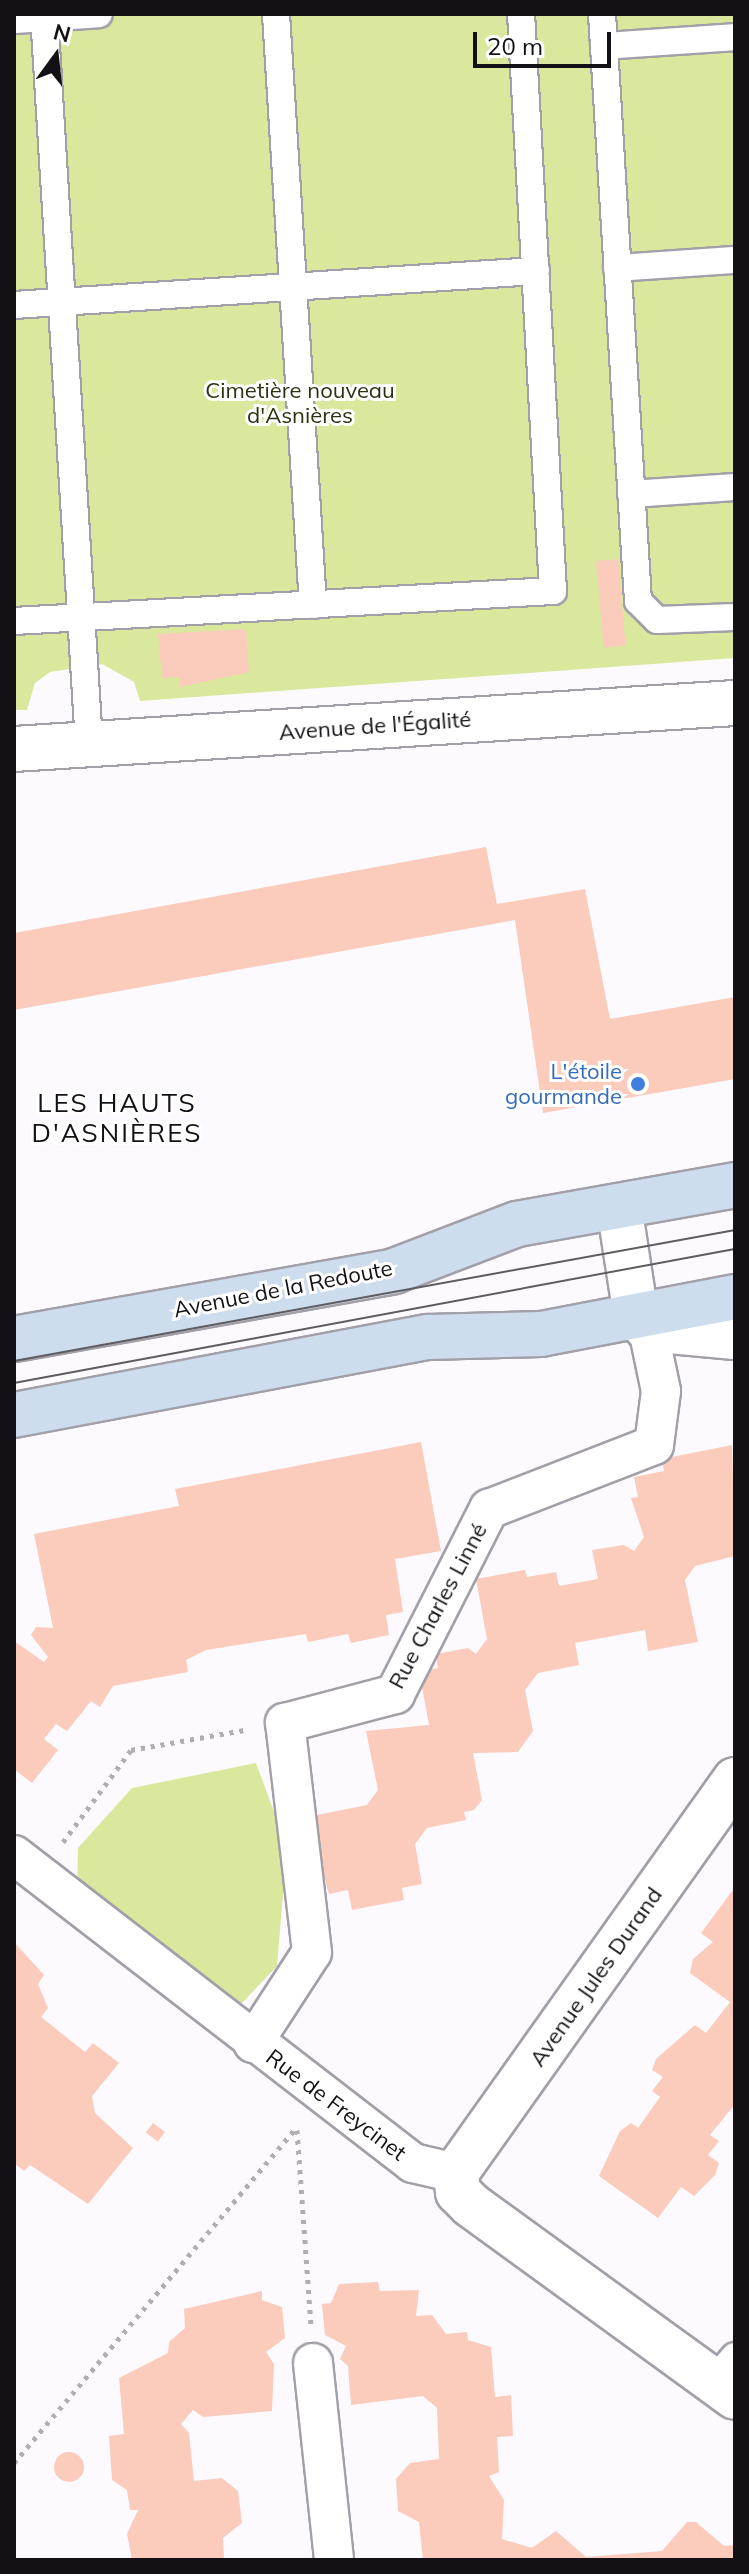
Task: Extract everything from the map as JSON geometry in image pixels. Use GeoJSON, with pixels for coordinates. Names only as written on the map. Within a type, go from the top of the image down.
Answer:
{"type":"FeatureCollection","features":[{"type":"Feature","properties":{"kind":"main road","name":"Avenue de la Redoute"},"geometry":{"type":"LineString","coordinates":[[14,1339],[394,1271],[517,1224],[735,1185]]}},
{"type":"Feature","properties":{"kind":"main road"},"geometry":{"type":"LineString","coordinates":[[14,1415],[428,1337],[541,1334],[642,1322],[735,1297]]}},
{"type":"Feature","properties":{"kind":"street","name":"Avenue de l'Égalité"},"geometry":{"type":"LineString","coordinates":[[14,749],[735,703]]}},
{"type":"Feature","properties":{"kind":"street"},"geometry":{"type":"LineString","coordinates":[[619,1206],[642,1322],[735,1337]]}},
{"type":"Feature","properties":{"kind":"street","name":"Rue Charles Linné"},"geometry":{"type":"LineString","coordinates":[[285,1723],[395,1694],[489,1509],[654,1445],[661,1391],[642,1322]]}},
{"type":"Feature","properties":{"kind":"street"},"geometry":{"type":"LineString","coordinates":[[253,2043],[312,1952],[285,1723]]}},
{"type":"Feature","properties":{"kind":"street","name":"Avenue Jules Durand"},"geometry":{"type":"LineString","coordinates":[[456,2173],[735,1780]]}},
{"type":"Feature","properties":{"kind":"street","name":"Rue de Freycinet"},"geometry":{"type":"LineString","coordinates":[[26,1865],[253,2043],[413,2163],[456,2173]]}},
{"type":"Feature","properties":{"kind":"street"},"geometry":{"type":"LineString","coordinates":[[456,2173],[458,2192],[471,2205],[728,2378]]}},
{"type":"Feature","properties":{"kind":"street"},"geometry":{"type":"LineString","coordinates":[[313,2363],[334,2560]]}},
{"type":"Feature","properties":{"kind":"lane"},"geometry":{"type":"LineString","coordinates":[[14,20],[99,14]]}},
{"type":"Feature","properties":{"kind":"lane"},"geometry":{"type":"LineString","coordinates":[[276,14],[313,605]]}},
{"type":"Feature","properties":{"kind":"lane"},"geometry":{"type":"LineString","coordinates":[[14,621],[553,591],[521,14]]}},
{"type":"Feature","properties":{"kind":"lane"},"geometry":{"type":"LineString","coordinates":[[602,14],[640,609],[669,622],[735,617]]}},
{"type":"Feature","properties":{"kind":"lane"},"geometry":{"type":"LineString","coordinates":[[44,16],[89,744]]}},
{"type":"Feature","properties":{"kind":"lane"},"geometry":{"type":"LineString","coordinates":[[604,46],[735,37]]}},
{"type":"Feature","properties":{"kind":"lane"},"geometry":{"type":"LineString","coordinates":[[617,268],[735,260]]}},
{"type":"Feature","properties":{"kind":"lane"},"geometry":{"type":"LineString","coordinates":[[14,305],[536,271]]}},
{"type":"Feature","properties":{"kind":"lane"},"geometry":{"type":"LineString","coordinates":[[631,494],[735,487]]}},
{"type":"Feature","properties":{"kind":"path"},"geometry":{"type":"LineString","coordinates":[[26,1865],[131,1750],[285,1723]]}},
{"type":"Feature","properties":{"kind":"path"},"geometry":{"type":"LineString","coordinates":[[292,2073],[313,2363]]}},
{"type":"Feature","properties":{"kind":"path"},"geometry":{"type":"LineString","coordinates":[[14,2463],[296,2128]]}},
{"type":"Feature","properties":{"kind":"green space","name":"Cimetière nouveau d'Asnières"},"geometry":{"type":"Polygon","coordinates":[[[14,14],[735,14],[735,658],[140,701],[134,682],[102,664],[50,672],[35,683],[27,710],[14,710],[14,14]]]}},
{"type":"Feature","properties":{"kind":"green space"},"geometry":{"type":"Polygon","coordinates":[[[256,1763],[287,1847],[277,1966],[240,2005],[77,1892],[78,1848],[132,1788],[256,1763]]]}},
{"type":"Feature","properties":{"kind":"building"},"geometry":{"type":"Polygon","coordinates":[[[618,559],[626,646],[604,648],[596,561],[618,559]]]}},
{"type":"Feature","properties":{"kind":"building"},"geometry":{"type":"Polygon","coordinates":[[[246,629],[249,672],[180,687],[179,677],[162,678],[158,634],[246,629]]]}},
{"type":"Feature","properties":{"kind":"building"},"geometry":{"type":"Polygon","coordinates":[[[486,847],[497,904],[585,889],[610,1019],[735,997],[735,1079],[543,1113],[515,920],[14,1010],[14,933],[486,847]]]}},
{"type":"Feature","properties":{"kind":"building"},"geometry":{"type":"Polygon","coordinates":[[[421,1442],[441,1551],[395,1559],[403,1612],[386,1615],[389,1635],[351,1643],[348,1634],[308,1642],[306,1634],[206,1650],[186,1660],[188,1672],[113,1686],[100,1707],[91,1701],[67,1731],[56,1724],[44,1739],[58,1750],[32,1783],[14,1769],[14,1641],[44,1662],[48,1657],[31,1635],[36,1627],[53,1628],[34,1534],[179,1506],[175,1489],[421,1442]]]}},
{"type":"Feature","properties":{"kind":"building"},"geometry":{"type":"Polygon","coordinates":[[[732,1445],[735,1556],[695,1566],[685,1580],[698,1642],[648,1651],[645,1630],[575,1643],[579,1665],[538,1673],[525,1690],[533,1731],[518,1752],[473,1753],[482,1800],[474,1810],[464,1812],[466,1820],[427,1828],[415,1844],[422,1884],[402,1888],[404,1900],[352,1910],[348,1890],[329,1894],[307,1817],[367,1805],[378,1790],[366,1731],[429,1725],[419,1671],[438,1668],[436,1654],[468,1648],[476,1654],[487,1639],[476,1579],[525,1570],[527,1577],[556,1572],[559,1586],[598,1579],[592,1550],[624,1545],[634,1551],[644,1537],[631,1498],[638,1497],[634,1477],[664,1471],[662,1459],[732,1445]]]}},
{"type":"Feature","properties":{"kind":"building"},"geometry":{"type":"Polygon","coordinates":[[[735,1887],[735,2104],[710,2135],[719,2141],[708,2155],[719,2163],[715,2175],[694,2196],[681,2187],[658,2218],[599,2176],[620,2131],[631,2123],[638,2128],[660,2097],[652,2091],[663,2077],[652,2070],[656,2059],[695,2025],[706,2033],[730,2002],[690,1973],[693,1959],[713,1942],[701,1933],[735,1887]]]}},
{"type":"Feature","properties":{"kind":"building"},"geometry":{"type":"Polygon","coordinates":[[[14,1942],[44,1975],[38,1984],[48,2008],[41,2017],[85,2052],[93,2043],[119,2063],[92,2096],[95,2113],[133,2148],[88,2204],[30,2165],[24,2171],[14,2163],[14,1942]]]}},
{"type":"Feature","properties":{"kind":"building"},"geometry":{"type":"Polygon","coordinates":[[[153,2123],[165,2132],[158,2142],[146,2133],[153,2123]]]}},
{"type":"Feature","properties":{"kind":"building"},"geometry":{"type":"Polygon","coordinates":[[[378,2282],[380,2291],[419,2290],[416,2316],[432,2315],[446,2334],[467,2332],[468,2340],[491,2347],[495,2397],[511,2395],[513,2436],[497,2437],[499,2472],[489,2476],[504,2500],[502,2539],[532,2548],[556,2531],[586,2557],[662,2551],[687,2522],[696,2522],[724,2546],[735,2545],[735,2560],[423,2560],[419,2522],[398,2511],[396,2479],[410,2463],[439,2459],[437,2408],[423,2396],[351,2405],[348,2366],[340,2359],[346,2346],[325,2335],[322,2304],[331,2303],[339,2284],[378,2282]]]}},
{"type":"Feature","properties":{"kind":"building"},"geometry":{"type":"Polygon","coordinates":[[[262,2291],[262,2300],[282,2307],[285,2338],[266,2352],[274,2364],[272,2411],[203,2417],[193,2410],[181,2424],[189,2433],[194,2481],[222,2478],[238,2491],[242,2523],[223,2538],[224,2560],[132,2560],[127,2534],[138,2510],[130,2510],[127,2490],[112,2480],[109,2436],[124,2434],[119,2378],[168,2353],[169,2342],[185,2328],[184,2309],[262,2291]]]}},
{"type":"Feature","properties":{"kind":"building"},"geometry":{"type":"Polygon","coordinates":[[[69,2452],[80,2456],[84,2467],[80,2478],[69,2482],[58,2478],[54,2467],[58,2456],[69,2452]]]}},
{"type":"Feature","properties":{"kind":"tram line"},"geometry":{"type":"LineString","coordinates":[[14,1361],[735,1230]]}},
{"type":"Feature","properties":{"kind":"tram line"},"geometry":{"type":"LineString","coordinates":[[14,1383],[735,1249]]}},
{"type":"Feature","properties":{"kind":"place","name":"L'étoile gourmande"},"geometry":{"type":"Point","coordinates":[638,1084]}},
{"type":"Feature","properties":{"kind":"district","name":"LES HAUTS D'ASNIÈRES"},"geometry":{"type":"Point","coordinates":[117,1118]}}]}
